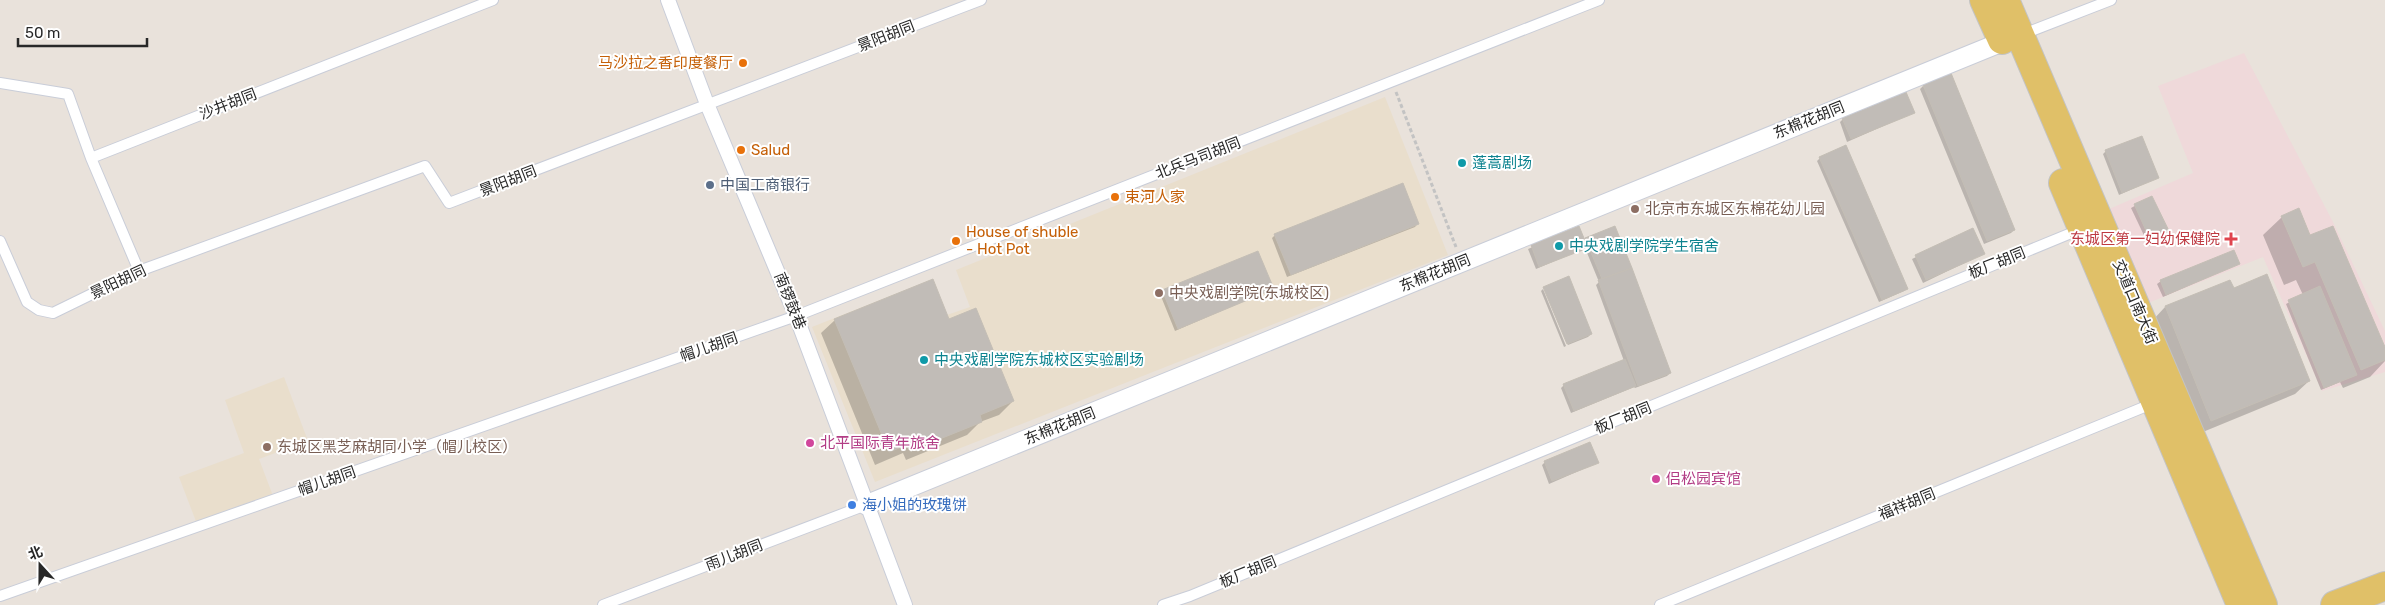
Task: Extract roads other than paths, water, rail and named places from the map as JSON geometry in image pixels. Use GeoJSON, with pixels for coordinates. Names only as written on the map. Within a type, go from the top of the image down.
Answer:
{"type":"FeatureCollection","features":[{"type":"Feature","properties":{"kind":"main road","name":"交道口南大街"},"geometry":{"type":"LineString","coordinates":[[1984,0],[2011,38],[2263,605]]}},
{"type":"Feature","properties":{"kind":"main road","name":"交道口南大街"},"geometry":{"type":"LineString","coordinates":[[2005,0],[2011,38],[2082,229],[2241,605]]}},
{"type":"Feature","properties":{"kind":"main road"},"geometry":{"type":"LineString","coordinates":[[2335,605],[2385,586]]}},
{"type":"Feature","properties":{"kind":"street","name":"南锣鼓巷"},"geometry":{"type":"LineString","coordinates":[[668,0],[707,104],[796,316],[905,605]]}},
{"type":"Feature","properties":{"kind":"street","name":"东棉花胡同"},"geometry":{"type":"LineString","coordinates":[[866,505],[2011,38]]}},
{"type":"Feature","properties":{"kind":"lane","name":"沙井胡同"},"geometry":{"type":"LineString","coordinates":[[91,158],[493,0]]}},
{"type":"Feature","properties":{"kind":"lane","name":"景阳胡同"},"geometry":{"type":"LineString","coordinates":[[5,266],[27,302],[39,310],[53,313],[139,271],[425,166],[449,203],[981,0]]}},
{"type":"Feature","properties":{"kind":"lane","name":"北兵马司胡同"},"geometry":{"type":"LineString","coordinates":[[796,316],[1599,0]]}},
{"type":"Feature","properties":{"kind":"lane"},"geometry":{"type":"LineString","coordinates":[[2011,38],[2111,0]]}},
{"type":"Feature","properties":{"kind":"lane"},"geometry":{"type":"LineString","coordinates":[[0,83],[68,94],[91,158],[139,271]]}},
{"type":"Feature","properties":{"kind":"lane","name":"板厂胡同"},"geometry":{"type":"LineString","coordinates":[[1163,605],[1199,592],[2082,229]]}},
{"type":"Feature","properties":{"kind":"lane"},"geometry":{"type":"LineString","coordinates":[[0,241],[5,266]]}},
{"type":"Feature","properties":{"kind":"lane","name":"帽儿胡同"},"geometry":{"type":"LineString","coordinates":[[0,596],[796,316]]}},
{"type":"Feature","properties":{"kind":"lane","name":"福祥胡同"},"geometry":{"type":"LineString","coordinates":[[1660,605],[2155,402]]}},
{"type":"Feature","properties":{"kind":"lane","name":"雨儿胡同"},"geometry":{"type":"LineString","coordinates":[[603,605],[866,505]]}},
{"type":"Feature","properties":{"kind":"place","name":"马沙拉之香印度餐厅"},"geometry":{"type":"Point","coordinates":[743,63]}},
{"type":"Feature","properties":{"kind":"place","name":"Salud"},"geometry":{"type":"Point","coordinates":[741,150]}},
{"type":"Feature","properties":{"kind":"place","name":"蓬蒿剧场"},"geometry":{"type":"Point","coordinates":[1462,163]}},
{"type":"Feature","properties":{"kind":"place","name":"中国工商银行"},"geometry":{"type":"Point","coordinates":[710,185]}},
{"type":"Feature","properties":{"kind":"place","name":"束河人家"},"geometry":{"type":"Point","coordinates":[1115,197]}},
{"type":"Feature","properties":{"kind":"place","name":"北京市东城区东棉花幼儿园"},"geometry":{"type":"Point","coordinates":[1635,209]}},
{"type":"Feature","properties":{"kind":"place","name":"东城区第一妇幼保健院"},"geometry":{"type":"Point","coordinates":[2231,239]}},
{"type":"Feature","properties":{"kind":"place","name":"House of shuble - Hot Pot"},"geometry":{"type":"Point","coordinates":[956,241]}},
{"type":"Feature","properties":{"kind":"place","name":"中央戏剧学院学生宿舍"},"geometry":{"type":"Point","coordinates":[1559,246]}},
{"type":"Feature","properties":{"kind":"place","name":"中央戏剧学院(东城校区)"},"geometry":{"type":"Point","coordinates":[1159,293]}},
{"type":"Feature","properties":{"kind":"place","name":"中央戏剧学院东城校区实验剧场"},"geometry":{"type":"Point","coordinates":[924,360]}},
{"type":"Feature","properties":{"kind":"place","name":"北平国际青年旅舍"},"geometry":{"type":"Point","coordinates":[810,443]}},
{"type":"Feature","properties":{"kind":"place","name":"东城区黑芝麻胡同小学（帽儿校区）"},"geometry":{"type":"Point","coordinates":[267,447]}},
{"type":"Feature","properties":{"kind":"place","name":"侣松园宾馆"},"geometry":{"type":"Point","coordinates":[1656,479]}},
{"type":"Feature","properties":{"kind":"place","name":"海小姐的玫瑰饼"},"geometry":{"type":"Point","coordinates":[852,505]}}]}
